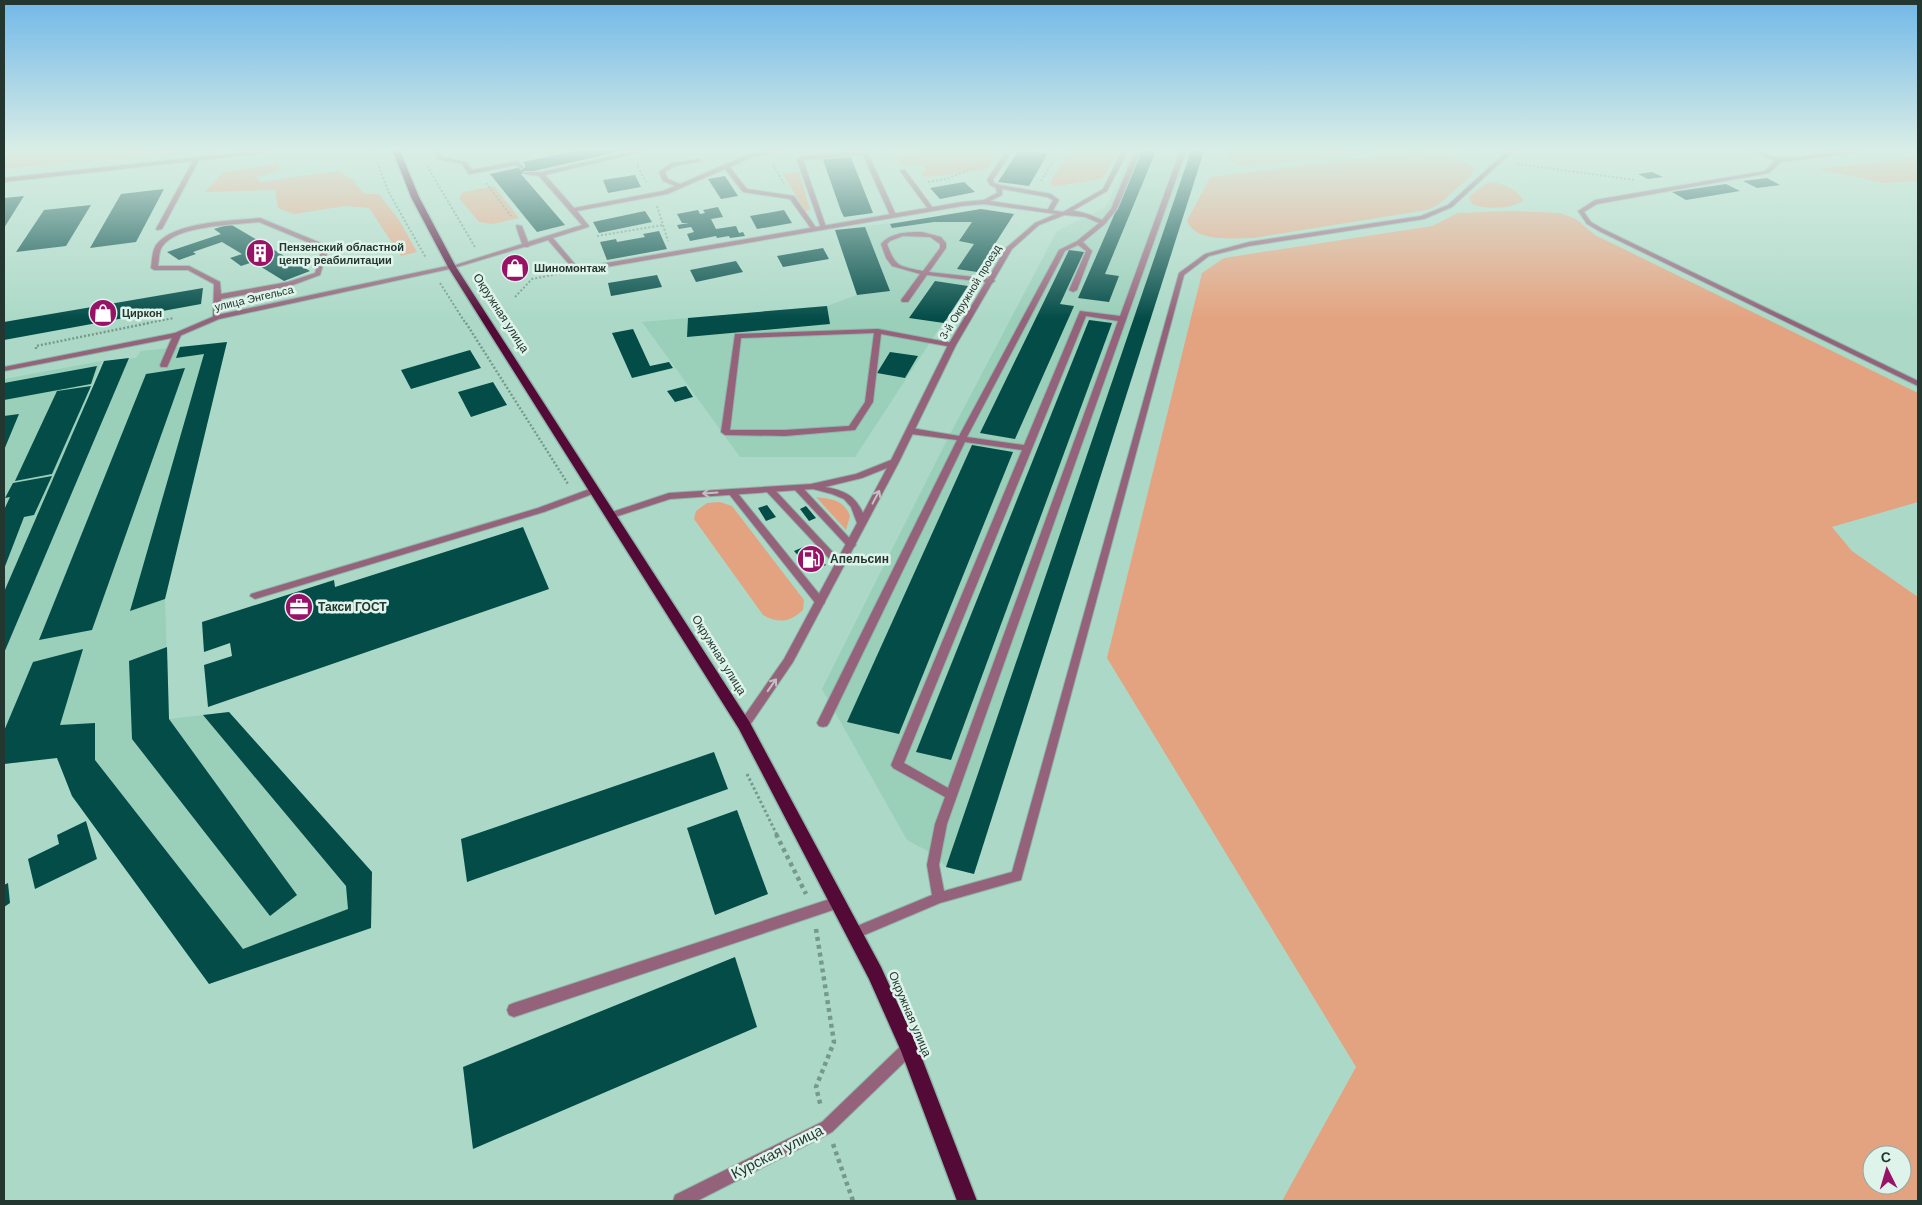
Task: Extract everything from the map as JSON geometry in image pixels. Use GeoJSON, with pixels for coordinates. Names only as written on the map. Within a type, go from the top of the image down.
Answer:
{"type":"FeatureCollection","features":[{"type":"Feature","properties":{"kind":"main road","name":"Окружная улица"},"geometry":{"type":"LineString","coordinates":[[421,207],[452,266],[744,725],[855,933],[909,1048],[967,1201]]}},
{"type":"Feature","properties":{"kind":"street"},"geometry":{"type":"LineString","coordinates":[[159,229],[171,207]]}},
{"type":"Feature","properties":{"kind":"street"},"geometry":{"type":"LineString","coordinates":[[571,207],[573,210],[589,207]]}},
{"type":"Feature","properties":{"kind":"street"},"geometry":{"type":"LineString","coordinates":[[799,207],[814,229]]}},
{"type":"Feature","properties":{"kind":"street"},"geometry":{"type":"LineString","coordinates":[[817,207],[824,227]]}},
{"type":"Feature","properties":{"kind":"street"},"geometry":{"type":"LineString","coordinates":[[890,207],[893,215]]}},
{"type":"Feature","properties":{"kind":"street"},"geometry":{"type":"LineString","coordinates":[[549,237],[577,270],[944,207]]}},
{"type":"Feature","properties":{"kind":"street"},"geometry":{"type":"LineString","coordinates":[[1019,207],[1086,215],[1103,223]]}},
{"type":"Feature","properties":{"kind":"street"},"geometry":{"type":"LineString","coordinates":[[1050,212],[1052,207]]}},
{"type":"Feature","properties":{"kind":"street","name":"3-й Окружной проезд"},"geometry":{"type":"LineString","coordinates":[[744,725],[788,662],[911,431],[952,345],[992,281],[1009,248],[1037,224],[1075,207]]}},
{"type":"Feature","properties":{"kind":"street"},"geometry":{"type":"LineString","coordinates":[[823,723],[962,438],[1062,250],[1079,242],[1103,223],[1115,207]]}},
{"type":"Feature","properties":{"kind":"street"},"geometry":{"type":"LineString","coordinates":[[939,898],[933,865],[941,824],[1163,207]]}},
{"type":"Feature","properties":{"kind":"street"},"geometry":{"type":"LineString","coordinates":[[855,933],[939,898],[1017,876],[1181,274],[1207,255],[1250,244],[1422,218],[1447,207]]}},
{"type":"Feature","properties":{"kind":"street"},"geometry":{"type":"LineString","coordinates":[[1587,207],[1581,211],[1583,216],[1601,230],[1918,384]]}},
{"type":"Feature","properties":{"kind":"street","name":"улица Энгельса"},"geometry":{"type":"LineString","coordinates":[[4,369],[178,334],[217,317],[452,266],[526,246],[586,226],[573,210]]}},
{"type":"Feature","properties":{"kind":"street"},"geometry":{"type":"LineString","coordinates":[[217,317],[218,283],[189,268],[154,268],[158,247],[170,235],[190,228],[260,220],[326,247],[318,274],[290,284],[218,297]]}},
{"type":"Feature","properties":{"kind":"street"},"geometry":{"type":"LineString","coordinates":[[519,226],[526,246]]}},
{"type":"Feature","properties":{"kind":"street"},"geometry":{"type":"LineString","coordinates":[[905,300],[926,272],[943,248],[940,238],[924,233],[895,236],[885,241],[892,264],[902,268],[926,272],[992,281]]}},
{"type":"Feature","properties":{"kind":"street"},"geometry":{"type":"LineString","coordinates":[[1073,290],[1089,251],[1079,242]]}},
{"type":"Feature","properties":{"kind":"street"},"geometry":{"type":"LineString","coordinates":[[951,795],[897,764],[1025,448],[1082,313],[1122,319]]}},
{"type":"Feature","properties":{"kind":"street"},"geometry":{"type":"LineString","coordinates":[[878,331],[869,402],[852,428],[785,433],[726,432],[738,336],[878,331],[952,345]]}},
{"type":"Feature","properties":{"kind":"street"},"geometry":{"type":"LineString","coordinates":[[164,365],[178,334]]}},
{"type":"Feature","properties":{"kind":"street"},"geometry":{"type":"LineString","coordinates":[[911,431],[1025,448]]}},
{"type":"Feature","properties":{"kind":"street"},"geometry":{"type":"LineString","coordinates":[[612,515],[669,496],[811,487],[859,476],[894,462]]}},
{"type":"Feature","properties":{"kind":"street"},"geometry":{"type":"LineString","coordinates":[[811,487],[840,492],[857,505],[862,524]]}},
{"type":"Feature","properties":{"kind":"street"},"geometry":{"type":"LineString","coordinates":[[798,488],[851,545]]}},
{"type":"Feature","properties":{"kind":"street"},"geometry":{"type":"LineString","coordinates":[[255,596],[541,510],[595,490]]}},
{"type":"Feature","properties":{"kind":"street"},"geometry":{"type":"LineString","coordinates":[[770,490],[840,565]]}},
{"type":"Feature","properties":{"kind":"street"},"geometry":{"type":"LineString","coordinates":[[732,492],[820,602]]}},
{"type":"Feature","properties":{"kind":"street"},"geometry":{"type":"LineString","coordinates":[[514,1010],[839,902]]}},
{"type":"Feature","properties":{"kind":"street","name":"Курская улица"},"geometry":{"type":"LineString","coordinates":[[680,1201],[827,1127],[909,1048]]}},
{"type":"Feature","properties":{"kind":"path"},"geometry":{"type":"LineString","coordinates":[[397,207],[427,258]]}},
{"type":"Feature","properties":{"kind":"path"},"geometry":{"type":"LineString","coordinates":[[451,207],[478,252]]}},
{"type":"Feature","properties":{"kind":"path"},"geometry":{"type":"LineString","coordinates":[[505,207],[519,226]]}},
{"type":"Feature","properties":{"kind":"path"},"geometry":{"type":"LineString","coordinates":[[657,207],[673,254]]}},
{"type":"Feature","properties":{"kind":"path"},"geometry":{"type":"LineString","coordinates":[[594,237],[663,225]]}},
{"type":"Feature","properties":{"kind":"path"},"geometry":{"type":"LineString","coordinates":[[514,297],[532,279],[577,270]]}},
{"type":"Feature","properties":{"kind":"path"},"geometry":{"type":"LineString","coordinates":[[438,280],[576,497]]}},
{"type":"Feature","properties":{"kind":"path"},"geometry":{"type":"LineString","coordinates":[[744,768],[814,910],[834,1042],[816,1087],[827,1127],[853,1201]]}},
{"type":"Feature","properties":{"kind":"shaded area"},"geometry":{"type":"Polygon","coordinates":[[[278,207],[337,207],[294,214],[278,207]]]}},
{"type":"Feature","properties":{"kind":"shaded area"},"geometry":{"type":"Polygon","coordinates":[[[360,207],[389,207],[399,220],[417,252],[401,256],[369,208],[360,207]]]}},
{"type":"Feature","properties":{"kind":"shaded area"},"geometry":{"type":"Polygon","coordinates":[[[467,207],[511,207],[519,218],[493,224],[479,222],[467,207]]]}},
{"type":"Feature","properties":{"kind":"shaded area"},"geometry":{"type":"Polygon","coordinates":[[[803,207],[809,207],[810,210],[805,211],[803,207]]]}},
{"type":"Feature","properties":{"kind":"shaded area"},"geometry":{"type":"Polygon","coordinates":[[[1106,207],[1186,207],[974,874],[946,867],[935,855],[907,840],[822,689],[949,436],[1057,231],[1106,207]]]}},
{"type":"Feature","properties":{"kind":"shaded area"},"geometry":{"type":"Polygon","coordinates":[[[1194,207],[1433,207],[1427,210],[1253,238],[1216,238],[1207,236],[1192,228],[1187,221],[1194,207]]]}},
{"type":"Feature","properties":{"kind":"shaded area"},"geometry":{"type":"Polygon","coordinates":[[[981,209],[1014,214],[855,457],[740,457],[642,322],[827,306],[857,295],[835,230],[930,218],[981,209]]]}},
{"type":"Feature","properties":{"kind":"shaded area"},"geometry":{"type":"Polygon","coordinates":[[[1510,211],[1560,213],[1576,219],[1595,235],[1918,393],[1918,502],[1832,527],[1852,551],[1918,597],[1918,1201],[1282,1201],[1356,1067],[1107,658],[1202,273],[1224,258],[1432,226],[1458,213],[1510,211]]]}},
{"type":"Feature","properties":{"kind":"shaded area"},"geometry":{"type":"Polygon","coordinates":[[[227,342],[165,599],[169,719],[229,712],[372,872],[371,928],[209,984],[72,796],[57,758],[4,764],[4,379],[102,361],[70,440],[104,361],[136,358],[141,351],[227,342]]]}},
{"type":"Feature","properties":{"kind":"shaded area"},"geometry":{"type":"Polygon","coordinates":[[[816,497],[841,503],[850,516],[846,530],[816,497]]]}},
{"type":"Feature","properties":{"kind":"shaded area"},"geometry":{"type":"Polygon","coordinates":[[[720,502],[732,506],[804,600],[803,610],[794,617],[779,621],[763,615],[694,519],[696,511],[707,503],[720,502]]]}},
{"type":"Feature","properties":{"kind":"building"},"geometry":{"type":"Polygon","coordinates":[[[4,207],[17,207],[4,228],[4,207]]]}},
{"type":"Feature","properties":{"kind":"building"},"geometry":{"type":"Polygon","coordinates":[[[90,207],[66,246],[16,252],[44,210],[90,207]]]}},
{"type":"Feature","properties":{"kind":"building"},"geometry":{"type":"Polygon","coordinates":[[[113,207],[154,207],[136,242],[90,248],[113,207]]]}},
{"type":"Feature","properties":{"kind":"building"},"geometry":{"type":"Polygon","coordinates":[[[517,207],[550,207],[565,225],[537,232],[517,207]]]}},
{"type":"Feature","properties":{"kind":"building"},"geometry":{"type":"Polygon","coordinates":[[[718,207],[723,217],[711,219],[716,229],[736,226],[739,233],[743,232],[745,236],[717,238],[716,236],[690,241],[687,234],[694,232],[691,227],[679,229],[677,225],[689,223],[682,223],[677,214],[698,210],[700,214],[705,213],[703,210],[718,207]]]}},
{"type":"Feature","properties":{"kind":"building"},"geometry":{"type":"Polygon","coordinates":[[[840,207],[871,207],[873,213],[844,217],[840,207]]]}},
{"type":"Feature","properties":{"kind":"building"},"geometry":{"type":"Polygon","coordinates":[[[1118,207],[1133,207],[1105,274],[1119,276],[1109,302],[1078,298],[1118,207]]]}},
{"type":"Feature","properties":{"kind":"building"},"geometry":{"type":"Polygon","coordinates":[[[1172,207],[1186,207],[974,874],[946,867],[1172,207]]]}},
{"type":"Feature","properties":{"kind":"building"},"geometry":{"type":"Polygon","coordinates":[[[981,209],[1014,214],[977,272],[957,269],[974,244],[959,241],[972,222],[934,222],[892,228],[890,224],[981,209]]]}},
{"type":"Feature","properties":{"kind":"building"},"geometry":{"type":"Polygon","coordinates":[[[784,210],[792,223],[757,229],[750,216],[784,210]]]}},
{"type":"Feature","properties":{"kind":"building"},"geometry":{"type":"Polygon","coordinates":[[[645,211],[652,222],[599,233],[593,222],[645,211]]]}},
{"type":"Feature","properties":{"kind":"building","name":"Пензенский областной центр реабилитации"},"geometry":{"type":"Polygon","coordinates":[[[230,224],[310,271],[284,281],[253,262],[241,266],[230,258],[242,254],[222,242],[193,252],[196,254],[179,260],[167,252],[221,234],[214,229],[230,224]]]}},
{"type":"Feature","properties":{"kind":"building"},"geometry":{"type":"Polygon","coordinates":[[[865,227],[890,291],[857,295],[835,230],[865,227]]]}},
{"type":"Feature","properties":{"kind":"building"},"geometry":{"type":"Polygon","coordinates":[[[659,231],[667,249],[607,260],[600,242],[616,239],[617,242],[645,237],[643,234],[659,231]]]}},
{"type":"Feature","properties":{"kind":"building"},"geometry":{"type":"Polygon","coordinates":[[[823,248],[829,259],[783,267],[777,256],[823,248]]]}},
{"type":"Feature","properties":{"kind":"building"},"geometry":{"type":"Polygon","coordinates":[[[1069,250],[1084,252],[1060,304],[1074,306],[1015,439],[980,433],[1069,250]]]}},
{"type":"Feature","properties":{"kind":"building"},"geometry":{"type":"Polygon","coordinates":[[[736,261],[743,272],[696,282],[690,270],[736,261]]]}},
{"type":"Feature","properties":{"kind":"building","name":"Шиномонтаж"},"geometry":{"type":"Polygon","coordinates":[[[518,264],[522,269],[511,272],[508,266],[518,264]]]}},
{"type":"Feature","properties":{"kind":"building"},"geometry":{"type":"Polygon","coordinates":[[[657,275],[662,287],[611,296],[608,283],[657,275]]]}},
{"type":"Feature","properties":{"kind":"building"},"geometry":{"type":"Polygon","coordinates":[[[935,281],[968,286],[944,323],[909,318],[935,281]]]}},
{"type":"Feature","properties":{"kind":"building","name":"Циркон"},"geometry":{"type":"Polygon","coordinates":[[[203,288],[201,304],[4,340],[4,322],[203,288]]]}},
{"type":"Feature","properties":{"kind":"building"},"geometry":{"type":"Polygon","coordinates":[[[827,306],[830,324],[687,337],[688,318],[827,306]]]}},
{"type":"Feature","properties":{"kind":"building"},"geometry":{"type":"Polygon","coordinates":[[[1089,320],[1112,323],[951,760],[916,752],[1089,320]]]}},
{"type":"Feature","properties":{"kind":"building"},"geometry":{"type":"Polygon","coordinates":[[[633,329],[650,366],[669,362],[673,368],[632,378],[612,333],[633,329]]]}},
{"type":"Feature","properties":{"kind":"building"},"geometry":{"type":"Polygon","coordinates":[[[227,342],[165,599],[130,611],[204,354],[176,358],[180,347],[227,342]]]}},
{"type":"Feature","properties":{"kind":"building"},"geometry":{"type":"Polygon","coordinates":[[[470,350],[481,368],[411,389],[401,370],[470,350]]]}},
{"type":"Feature","properties":{"kind":"building"},"geometry":{"type":"Polygon","coordinates":[[[890,352],[918,356],[905,378],[877,373],[890,352]]]}},
{"type":"Feature","properties":{"kind":"building"},"geometry":{"type":"Polygon","coordinates":[[[129,358],[4,653],[4,592],[104,361],[129,358]]]}},
{"type":"Feature","properties":{"kind":"building"},"geometry":{"type":"Polygon","coordinates":[[[97,366],[91,384],[4,400],[4,383],[97,366]]]}},
{"type":"Feature","properties":{"kind":"building"},"geometry":{"type":"Polygon","coordinates":[[[185,368],[92,630],[39,640],[146,374],[185,368]]]}},
{"type":"Feature","properties":{"kind":"building"},"geometry":{"type":"Polygon","coordinates":[[[493,382],[507,405],[471,417],[458,392],[493,382]]]}},
{"type":"Feature","properties":{"kind":"building"},"geometry":{"type":"Polygon","coordinates":[[[91,386],[52,474],[15,481],[57,391],[91,386]]]}},
{"type":"Feature","properties":{"kind":"building"},"geometry":{"type":"Polygon","coordinates":[[[686,386],[693,397],[675,402],[667,391],[686,386]]]}},
{"type":"Feature","properties":{"kind":"building"},"geometry":{"type":"Polygon","coordinates":[[[19,414],[4,450],[4,416],[19,414]]]}},
{"type":"Feature","properties":{"kind":"building"},"geometry":{"type":"Polygon","coordinates":[[[972,445],[1013,452],[899,734],[847,722],[972,445]]]}},
{"type":"Feature","properties":{"kind":"building"},"geometry":{"type":"Polygon","coordinates":[[[52,476],[34,515],[24,517],[4,569],[4,510],[10,497],[5,498],[13,483],[52,476]]]}},
{"type":"Feature","properties":{"kind":"building"},"geometry":{"type":"Polygon","coordinates":[[[767,505],[776,517],[766,521],[758,508],[767,505]]]}},
{"type":"Feature","properties":{"kind":"building"},"geometry":{"type":"Polygon","coordinates":[[[806,506],[816,518],[809,521],[800,509],[806,506]]]}},
{"type":"Feature","properties":{"kind":"building"},"geometry":{"type":"Polygon","coordinates":[[[523,527],[549,589],[208,707],[204,665],[232,656],[230,643],[204,652],[202,622],[334,580],[335,587],[523,527]]]}},
{"type":"Feature","properties":{"kind":"building"},"geometry":{"type":"Polygon","coordinates":[[[808,545],[826,565],[812,571],[794,551],[808,545]]]}},
{"type":"Feature","properties":{"kind":"building"},"geometry":{"type":"Polygon","coordinates":[[[167,647],[169,719],[297,895],[270,916],[132,739],[129,661],[167,647]]]}},
{"type":"Feature","properties":{"kind":"building"},"geometry":{"type":"Polygon","coordinates":[[[83,649],[60,725],[95,723],[95,760],[243,949],[348,909],[346,886],[203,715],[229,712],[372,872],[371,928],[209,984],[72,796],[57,758],[4,764],[4,731],[33,662],[83,649]]]}},
{"type":"Feature","properties":{"kind":"building"},"geometry":{"type":"Polygon","coordinates":[[[714,752],[728,789],[467,882],[461,839],[714,752]]]}},
{"type":"Feature","properties":{"kind":"building"},"geometry":{"type":"Polygon","coordinates":[[[737,810],[768,894],[715,915],[687,828],[737,810]]]}},
{"type":"Feature","properties":{"kind":"building"},"geometry":{"type":"Polygon","coordinates":[[[86,821],[97,859],[35,889],[28,859],[59,844],[57,835],[86,821]]]}},
{"type":"Feature","properties":{"kind":"building"},"geometry":{"type":"Polygon","coordinates":[[[8,883],[10,903],[4,907],[4,885],[8,883]]]}},
{"type":"Feature","properties":{"kind":"building"},"geometry":{"type":"Polygon","coordinates":[[[735,957],[757,1027],[473,1149],[463,1067],[735,957]]]}},
{"type":"Feature","properties":{"kind":"place","name":"Пензенский областной центр реабилитации"},"geometry":{"type":"Point","coordinates":[260,253]}},
{"type":"Feature","properties":{"kind":"place","name":"Шиномонтаж"},"geometry":{"type":"Point","coordinates":[515,268]}},
{"type":"Feature","properties":{"kind":"place","name":"Циркон"},"geometry":{"type":"Point","coordinates":[103,313]}},
{"type":"Feature","properties":{"kind":"place","name":"Апельсин"},"geometry":{"type":"Point","coordinates":[811,559]}},
{"type":"Feature","properties":{"kind":"place","name":"Такси ГОСТ"},"geometry":{"type":"Point","coordinates":[299,607]}}]}
